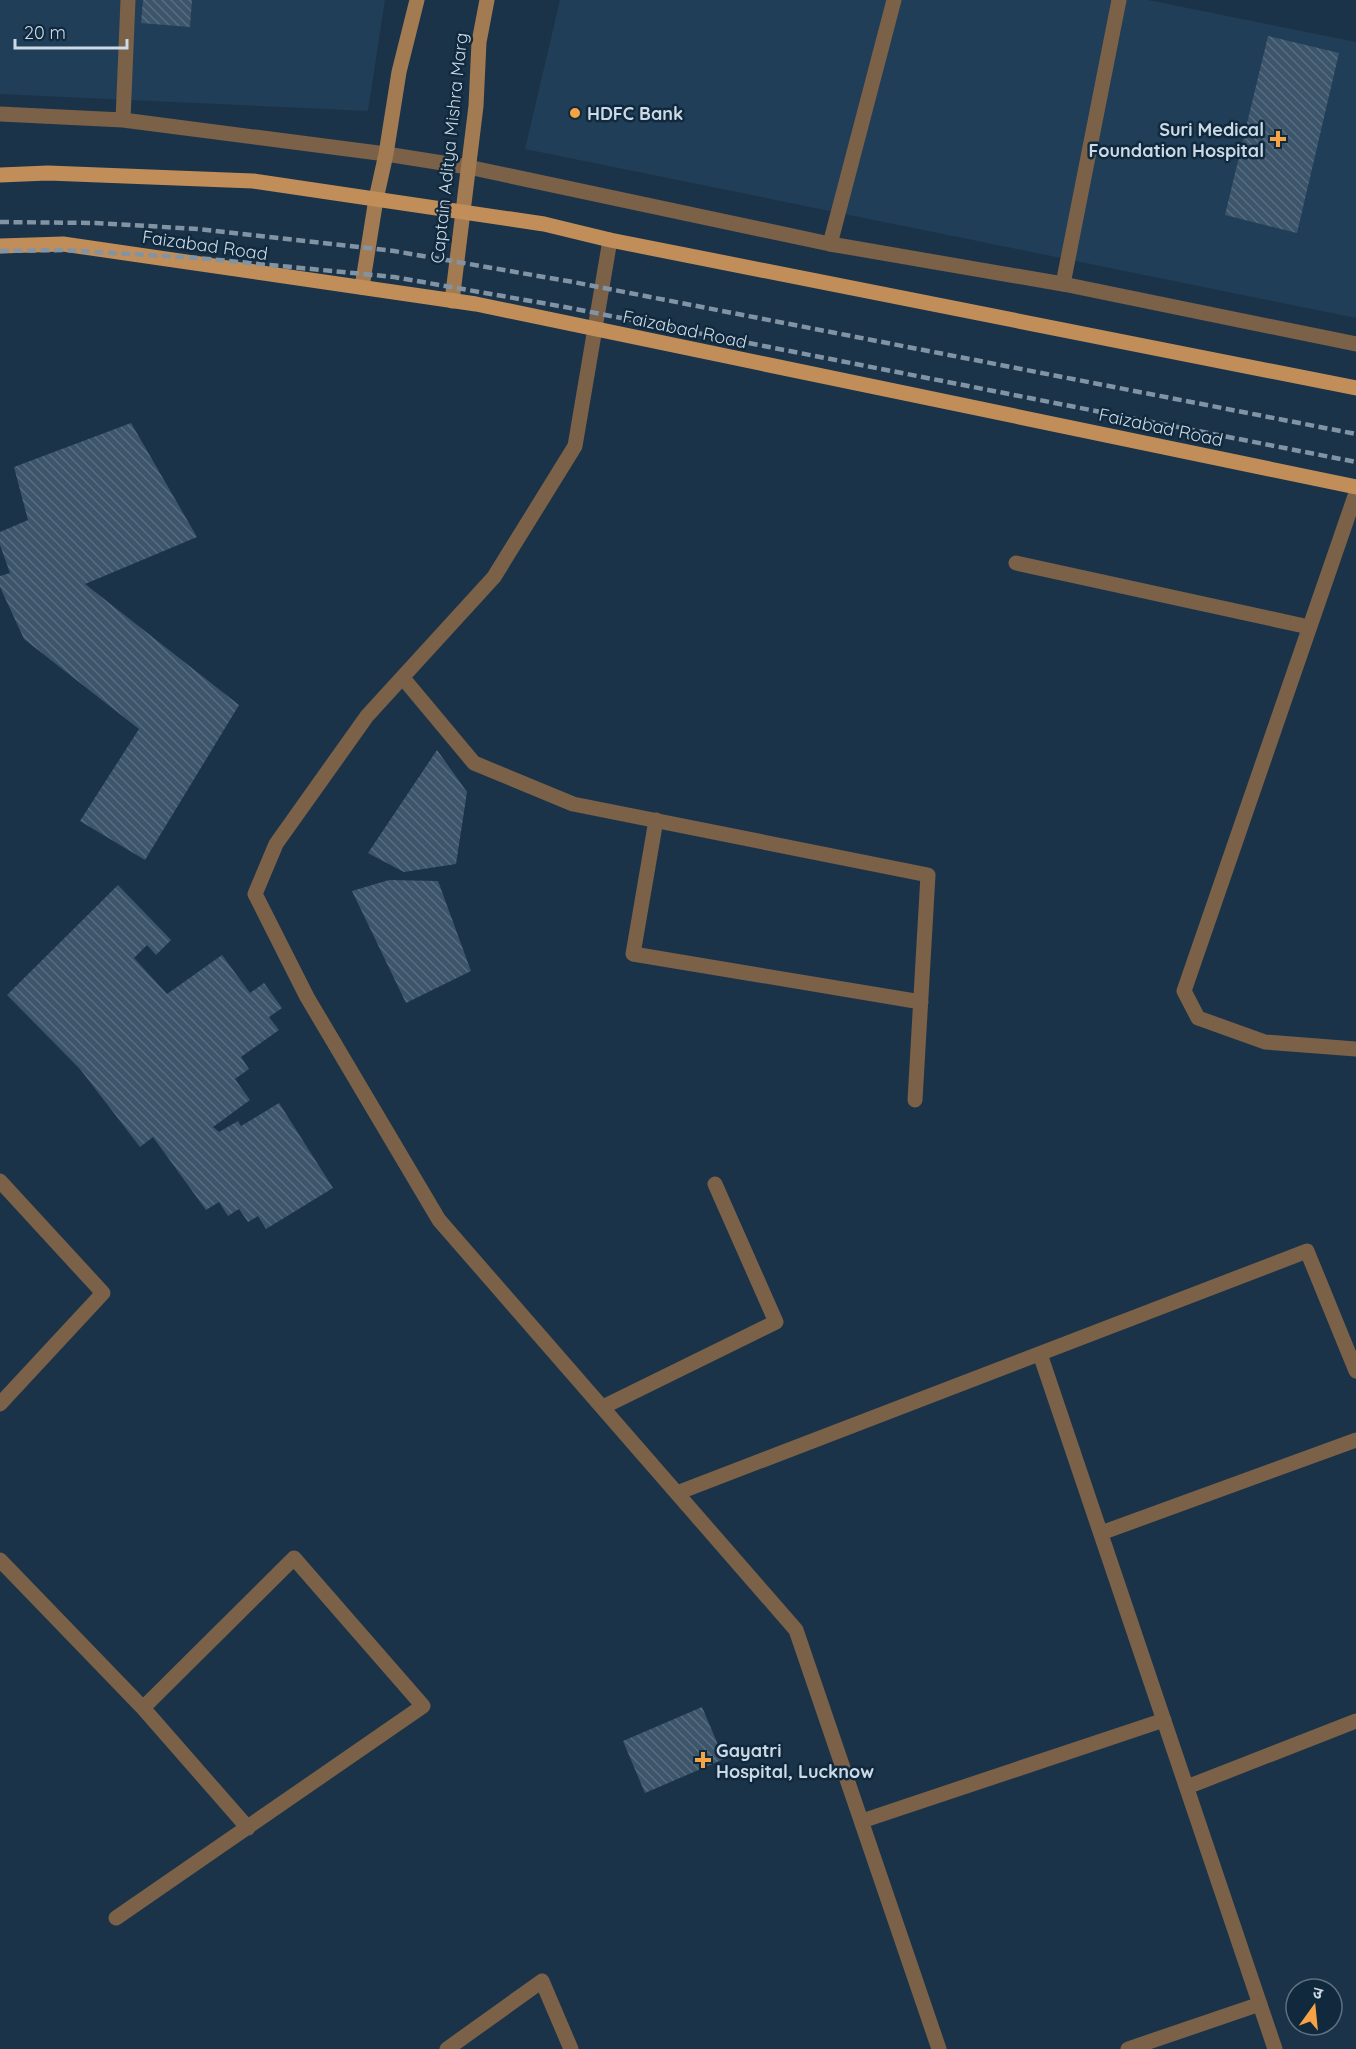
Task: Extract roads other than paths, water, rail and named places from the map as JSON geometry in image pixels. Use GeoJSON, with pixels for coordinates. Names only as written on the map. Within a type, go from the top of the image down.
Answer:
{"type":"FeatureCollection","features":[{"type":"Feature","properties":{"kind":"main road"},"geometry":{"type":"LineString","coordinates":[[0,175],[48,173],[253,181],[544,224],[610,240],[1356,388]]}},
{"type":"Feature","properties":{"kind":"main road","name":"Faizabad Road"},"geometry":{"type":"LineString","coordinates":[[0,246],[63,244],[476,304],[1356,487]]}},
{"type":"Feature","properties":{"kind":"street"},"geometry":{"type":"LineString","coordinates":[[123,120],[128,0]]}},
{"type":"Feature","properties":{"kind":"street"},"geometry":{"type":"LineString","coordinates":[[362,288],[399,72],[417,0]]}},
{"type":"Feature","properties":{"kind":"street","name":"Captain Aditya Mishra Marg"},"geometry":{"type":"LineString","coordinates":[[452,301],[476,106],[479,42],[488,0]]}},
{"type":"Feature","properties":{"kind":"street"},"geometry":{"type":"LineString","coordinates":[[830,244],[894,0]]}},
{"type":"Feature","properties":{"kind":"street"},"geometry":{"type":"LineString","coordinates":[[1063,284],[1119,0]]}},
{"type":"Feature","properties":{"kind":"street"},"geometry":{"type":"LineString","coordinates":[[0,114],[123,120],[386,154],[468,167],[830,244],[1063,284],[1356,344]]}},
{"type":"Feature","properties":{"kind":"street"},"geometry":{"type":"LineString","coordinates":[[610,240],[575,446],[494,577],[367,716],[276,844],[255,894],[307,997],[439,1220],[796,1630],[939,2049]]}},
{"type":"Feature","properties":{"kind":"street"},"geometry":{"type":"LineString","coordinates":[[1356,493],[1184,991],[1198,1018],[1265,1042],[1356,1049]]}},
{"type":"Feature","properties":{"kind":"street"},"geometry":{"type":"LineString","coordinates":[[1016,563],[1310,627]]}},
{"type":"Feature","properties":{"kind":"street"},"geometry":{"type":"LineString","coordinates":[[403,678],[474,763],[573,804],[928,875],[915,1100]]}},
{"type":"Feature","properties":{"kind":"street"},"geometry":{"type":"LineString","coordinates":[[656,820],[633,954],[921,1002]]}},
{"type":"Feature","properties":{"kind":"street"},"geometry":{"type":"LineString","coordinates":[[0,1181],[103,1293],[0,1404]]}},
{"type":"Feature","properties":{"kind":"street"},"geometry":{"type":"LineString","coordinates":[[603,1407],[776,1322],[715,1184]]}},
{"type":"Feature","properties":{"kind":"street"},"geometry":{"type":"LineString","coordinates":[[677,1493],[1307,1251],[1356,1371]]}},
{"type":"Feature","properties":{"kind":"street"},"geometry":{"type":"LineString","coordinates":[[1040,1354],[1275,2049]]}},
{"type":"Feature","properties":{"kind":"street"},"geometry":{"type":"LineString","coordinates":[[1101,1533],[1356,1440]]}},
{"type":"Feature","properties":{"kind":"street"},"geometry":{"type":"LineString","coordinates":[[116,1918],[423,1706],[294,1558],[143,1708]]}},
{"type":"Feature","properties":{"kind":"street"},"geometry":{"type":"LineString","coordinates":[[0,1560],[143,1708],[248,1828]]}},
{"type":"Feature","properties":{"kind":"street"},"geometry":{"type":"LineString","coordinates":[[862,1821],[1164,1720]]}},
{"type":"Feature","properties":{"kind":"street"},"geometry":{"type":"LineString","coordinates":[[1187,1786],[1356,1721]]}},
{"type":"Feature","properties":{"kind":"street"},"geometry":{"type":"LineString","coordinates":[[447,2049],[542,1981],[571,2049]]}},
{"type":"Feature","properties":{"kind":"street"},"geometry":{"type":"LineString","coordinates":[[1128,2049],[1260,2004]]}},
{"type":"Feature","properties":{"kind":"railway"},"geometry":{"type":"LineString","coordinates":[[0,222],[96,223],[198,229],[394,251],[573,282],[1356,434]]}},
{"type":"Feature","properties":{"kind":"railway"},"geometry":{"type":"LineString","coordinates":[[0,251],[62,250],[198,258],[394,277],[565,307],[1356,462]]}},
{"type":"Feature","properties":{"kind":"place","name":"HDFC Bank"},"geometry":{"type":"Point","coordinates":[575,113]}},
{"type":"Feature","properties":{"kind":"place","name":"Suri Medical Foundation Hospital"},"geometry":{"type":"Point","coordinates":[1278,139]}},
{"type":"Feature","properties":{"kind":"place","name":"Gayatri Hospital, Lucknow"},"geometry":{"type":"Point","coordinates":[703,1760]}}]}
